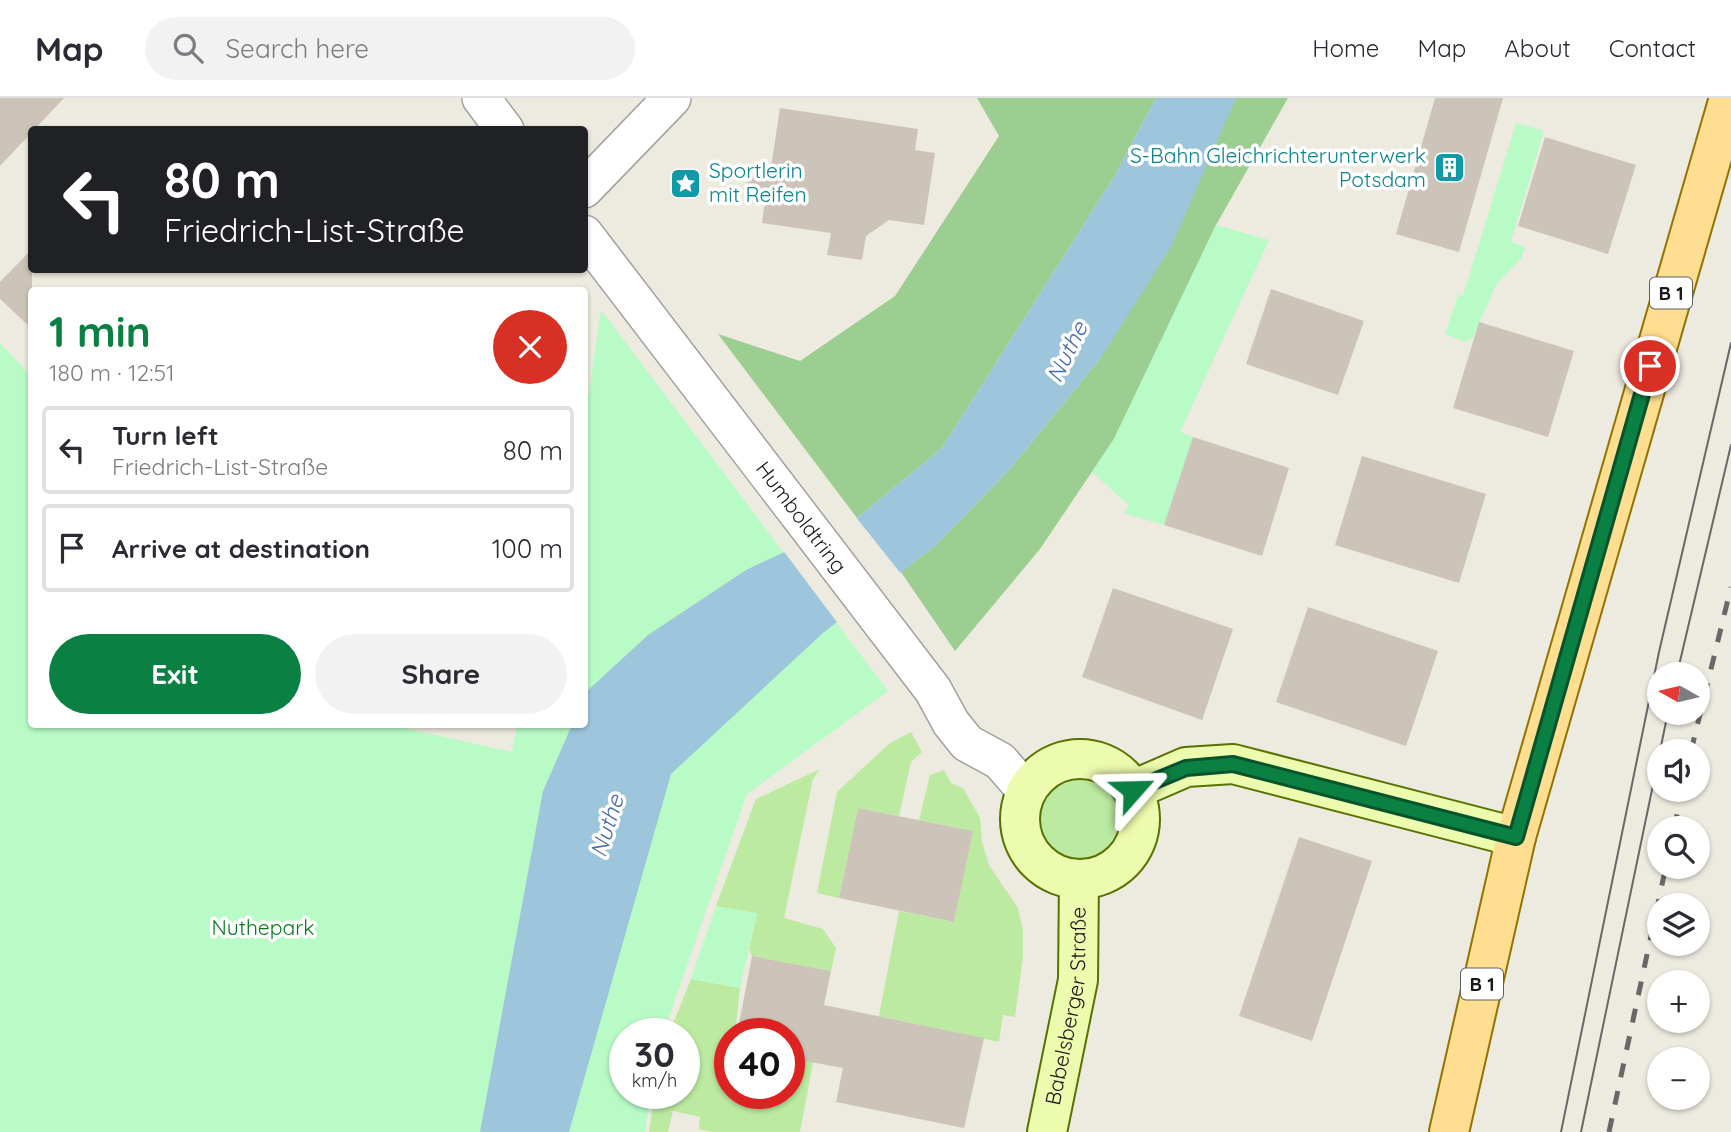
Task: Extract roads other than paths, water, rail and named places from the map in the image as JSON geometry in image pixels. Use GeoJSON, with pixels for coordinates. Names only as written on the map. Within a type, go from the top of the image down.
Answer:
{"type":"FeatureCollection","features":[{"type":"Feature","properties":{"kind":"main road","name":"B 1"},"geometry":{"type":"LineString","coordinates":[[1449,1132],[1516,837],[1729,98]]}},
{"type":"Feature","properties":{"kind":"street"},"geometry":{"type":"LineString","coordinates":[[481,98],[502,126]]}},
{"type":"Feature","properties":{"kind":"street"},"geometry":{"type":"LineString","coordinates":[[588,185],[672,98]]}},
{"type":"Feature","properties":{"kind":"street","name":"Humboldtring"},"geometry":{"type":"LineString","coordinates":[[588,239],[933,690],[951,723],[967,743],[1000,761],[1026,791]]}},
{"type":"Feature","properties":{"kind":"street"},"geometry":{"type":"LineString","coordinates":[[1089,758],[1107,764],[1122,775],[1133,790],[1140,810],[1140,821],[1131,850],[1118,866],[1099,876],[1079,880],[1059,876],[1042,865],[1028,850],[1020,821],[1026,791],[1037,776],[1052,764],[1089,758]]}},
{"type":"Feature","properties":{"kind":"street"},"geometry":{"type":"LineString","coordinates":[[1133,790],[1186,768],[1233,764],[1516,837]]}},
{"type":"Feature","properties":{"kind":"street","name":"Babelsberger Straße"},"geometry":{"type":"LineString","coordinates":[[1047,1132],[1079,979],[1079,880]]}},
{"type":"Feature","properties":{"kind":"water","name":"Nuthe"},"geometry":{"type":"Polygon","coordinates":[[[1156,98],[1236,98],[1171,247],[1100,359],[1009,470],[936,545],[823,633],[671,774],[569,1132],[480,1132],[543,791],[571,728],[588,728],[588,690],[648,635],[746,570],[857,518],[942,448],[1114,177],[1156,98]]]}},
{"type":"Feature","properties":{"kind":"tram line"},"geometry":{"type":"LineString","coordinates":[[1561,1132],[1659,652],[1731,343]]}},
{"type":"Feature","properties":{"kind":"tram line"},"geometry":{"type":"LineString","coordinates":[[1680,662],[1731,445]]}},
{"type":"Feature","properties":{"kind":"tram line"},"geometry":{"type":"LineString","coordinates":[[1662,739],[1665,725]]}},
{"type":"Feature","properties":{"kind":"tram line"},"geometry":{"type":"LineString","coordinates":[[1581,1132],[1649,802]]}},
{"type":"Feature","properties":{"kind":"railway"},"geometry":{"type":"LineString","coordinates":[[1694,739],[1731,587]]}},
{"type":"Feature","properties":{"kind":"railway"},"geometry":{"type":"LineString","coordinates":[[1677,816],[1680,802]]}},
{"type":"Feature","properties":{"kind":"railway"},"geometry":{"type":"LineString","coordinates":[[1609,1132],[1663,879]]}},
{"type":"Feature","properties":{"kind":"place","name":"S-Bahn Gleichrichterunterwerk Potsdam"},"geometry":{"type":"Point","coordinates":[1449,168]}},
{"type":"Feature","properties":{"kind":"place","name":"Sportlerin mit Reifen"},"geometry":{"type":"Point","coordinates":[686,183]}},
{"type":"Feature","properties":{"kind":"park label","name":"Nuthepark"},"geometry":{"type":"Point","coordinates":[263,928]}}]}
